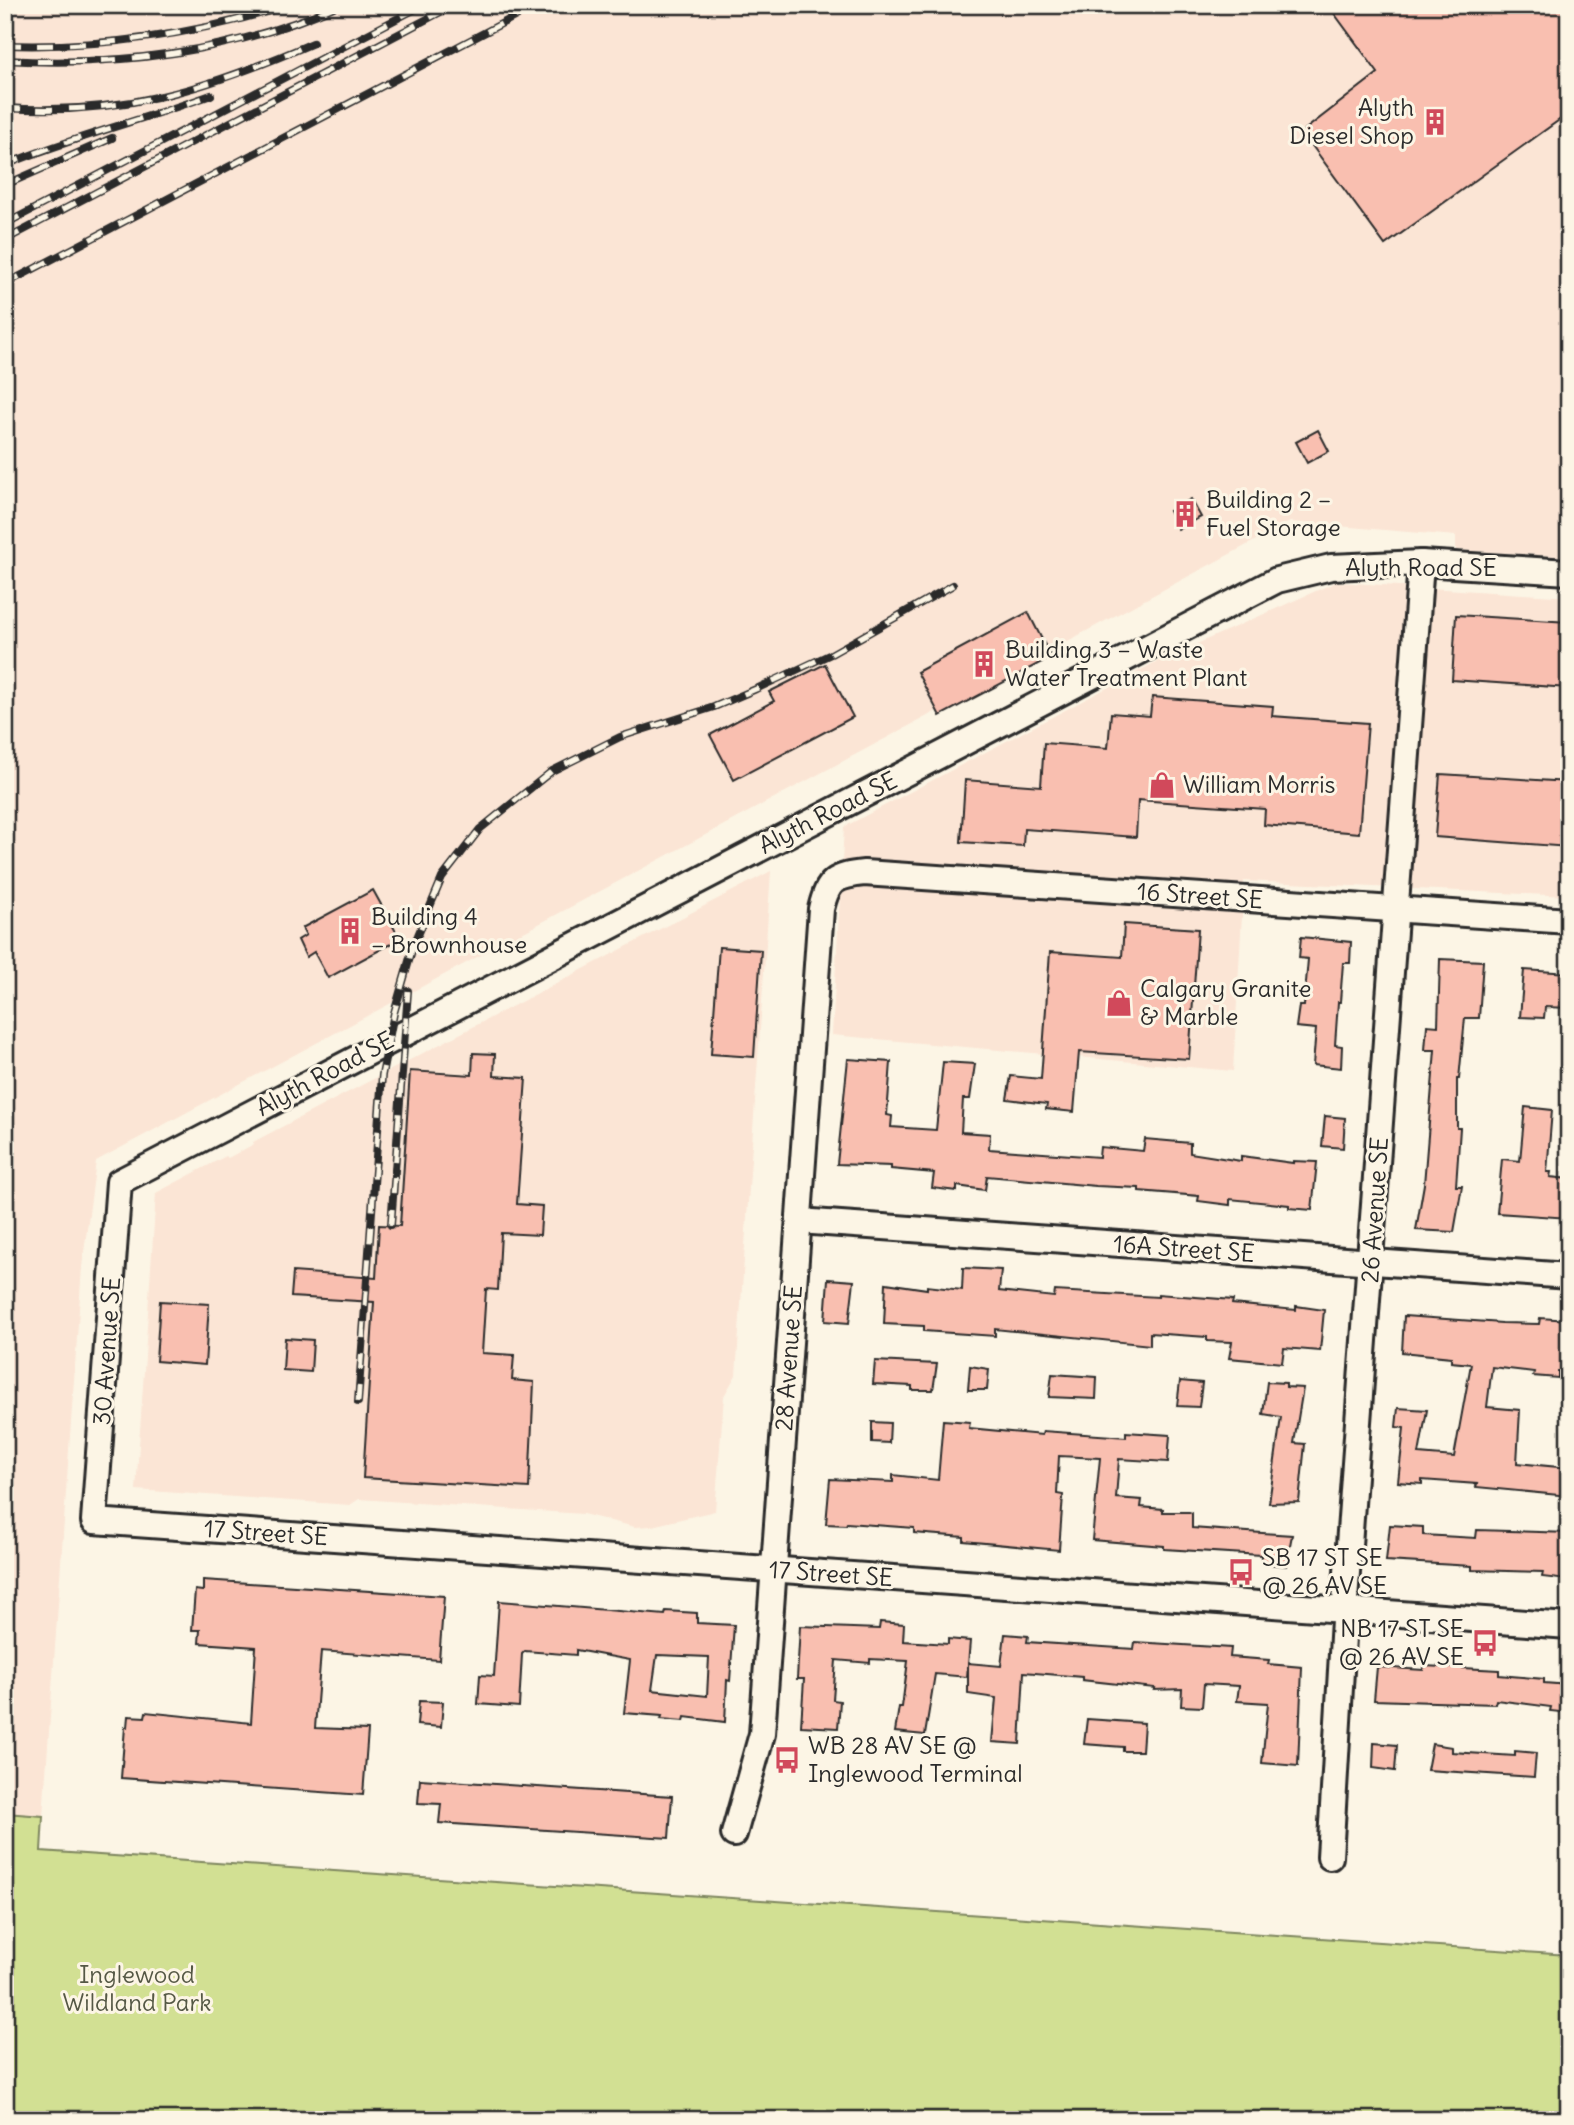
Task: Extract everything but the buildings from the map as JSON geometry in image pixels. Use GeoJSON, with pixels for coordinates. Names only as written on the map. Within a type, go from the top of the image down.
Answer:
{"type":"FeatureCollection","features":[{"type":"Feature","properties":{"kind":"street","name":"Alyth Road SE"},"geometry":{"type":"LineString","coordinates":[[119,1182],[1277,580],[1331,567],[1421,563],[1569,572]]}},
{"type":"Feature","properties":{"kind":"street","name":"26 Avenue SE"},"geometry":{"type":"LineString","coordinates":[[1330,1857],[1345,1609],[1421,563]]}},
{"type":"Feature","properties":{"kind":"street","name":"16 Street SE"},"geometry":{"type":"LineString","coordinates":[[832,881],[846,875],[864,873],[1569,921]]}},
{"type":"Feature","properties":{"kind":"street","name":"28 Avenue SE"},"geometry":{"type":"LineString","coordinates":[[734,1834],[762,1734],[821,909],[825,893],[832,881]]}},
{"type":"Feature","properties":{"kind":"street","name":"30 Avenue SE"},"geometry":{"type":"LineString","coordinates":[[94,1521],[119,1182]]}},
{"type":"Feature","properties":{"kind":"street","name":"16A Street SE"},"geometry":{"type":"LineString","coordinates":[[799,1221],[1569,1276]]}},
{"type":"Feature","properties":{"kind":"street","name":"17 Street SE"},"geometry":{"type":"LineString","coordinates":[[94,1521],[1569,1626]]}},
{"type":"Feature","properties":{"kind":"shaded area"},"geometry":{"type":"Polygon","coordinates":[[[5,5],[1569,5],[1569,557],[1456,550],[1456,536],[1290,522],[96,1161],[82,1267],[43,1816],[5,1813],[5,5]]]}},
{"type":"Feature","properties":{"kind":"shaded area"},"geometry":{"type":"Polygon","coordinates":[[[1336,582],[1569,597],[1569,896],[1244,881],[1233,1071],[832,1035],[844,827],[1156,662],[1336,582]]]}},
{"type":"Feature","properties":{"kind":"shaded area"},"geometry":{"type":"Polygon","coordinates":[[[771,871],[736,1375],[724,1396],[715,1511],[652,1526],[635,1527],[583,1514],[359,1499],[350,1505],[136,1490],[156,1193],[226,1156],[228,1158],[254,1144],[253,1142],[771,871]]]}},
{"type":"Feature","properties":{"kind":"green space","name":"Inglewood Wildland Park"},"geometry":{"type":"Polygon","coordinates":[[[5,1813],[43,1816],[41,1851],[1569,1955],[1569,2120],[5,2120],[5,1813]]]}},
{"type":"Feature","properties":{"kind":"railway"},"geometry":{"type":"LineString","coordinates":[[5,45],[113,42],[184,32],[289,5]]}},
{"type":"Feature","properties":{"kind":"railway"},"geometry":{"type":"LineString","coordinates":[[5,60],[90,61],[175,53],[259,34],[338,5]]}},
{"type":"Feature","properties":{"kind":"railway"},"geometry":{"type":"LineString","coordinates":[[5,224],[423,5]]}},
{"type":"Feature","properties":{"kind":"railway"},"geometry":{"type":"LineString","coordinates":[[5,240],[454,5]]}},
{"type":"Feature","properties":{"kind":"railway"},"geometry":{"type":"LineString","coordinates":[[5,284],[537,5]]}},
{"type":"Feature","properties":{"kind":"railway"},"geometry":{"type":"LineString","coordinates":[[5,108],[88,108],[163,96],[237,74],[313,43]]}},
{"type":"Feature","properties":{"kind":"railway"},"geometry":{"type":"LineString","coordinates":[[5,165],[211,95]]}},
{"type":"Feature","properties":{"kind":"railway"},"geometry":{"type":"LineString","coordinates":[[5,185],[112,138]]}},
{"type":"Feature","properties":{"kind":"railway"},"geometry":{"type":"LineString","coordinates":[[358,1402],[382,1075],[394,1013],[413,947],[442,878],[480,829],[552,771],[620,737],[714,707],[756,689],[831,654],[953,585]]}},
{"type":"Feature","properties":{"kind":"railway"},"geometry":{"type":"LineString","coordinates":[[391,1225],[408,991]]}},
{"type":"Feature","properties":{"kind":"place","name":"Alyth Diesel Shop"},"geometry":{"type":"Point","coordinates":[1435,122]}},
{"type":"Feature","properties":{"kind":"place","name":"Building 2 – Fuel Storage"},"geometry":{"type":"Point","coordinates":[1185,514]}},
{"type":"Feature","properties":{"kind":"place","name":"Building 3 – Waste Water Treatment Plant"},"geometry":{"type":"Point","coordinates":[984,664]}},
{"type":"Feature","properties":{"kind":"place","name":"William Morris"},"geometry":{"type":"Point","coordinates":[1162,785]}},
{"type":"Feature","properties":{"kind":"place","name":"Building 4 – Brownhouse"},"geometry":{"type":"Point","coordinates":[350,931]}},
{"type":"Feature","properties":{"kind":"place","name":"Calgary Granite & Marble"},"geometry":{"type":"Point","coordinates":[1119,1003]}},
{"type":"Feature","properties":{"kind":"place","name":"SB 17 ST SE @ 26 AV SE"},"geometry":{"type":"Point","coordinates":[1241,1572]}},
{"type":"Feature","properties":{"kind":"place","name":"NB 17 ST SE @ 26 AV SE"},"geometry":{"type":"Point","coordinates":[1485,1643]}},
{"type":"Feature","properties":{"kind":"place","name":"WB 28 AV SE @ Inglewood Terminal"},"geometry":{"type":"Point","coordinates":[787,1760]}}]}
